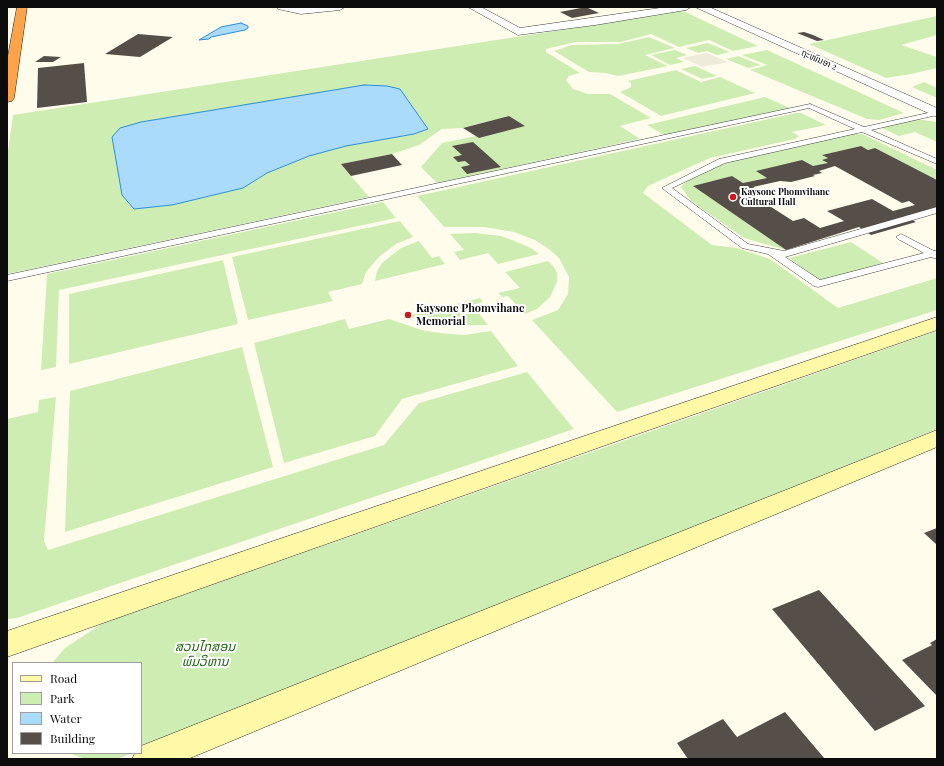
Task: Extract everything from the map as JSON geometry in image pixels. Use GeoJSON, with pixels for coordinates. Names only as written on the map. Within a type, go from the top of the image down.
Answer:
{"type":"FeatureCollection","features":[{"type":"Feature","properties":{"kind":"highway"},"geometry":{"type":"LineString","coordinates":[[7,98],[22,7]]}},
{"type":"Feature","properties":{"kind":"street"},"geometry":{"type":"LineString","coordinates":[[282,7],[301,11],[340,7]]}},
{"type":"Feature","properties":{"kind":"street"},"geometry":{"type":"LineString","coordinates":[[473,7],[518,32],[595,22],[686,7]]}},
{"type":"Feature","properties":{"kind":"street","name":"ຖະໜົນອາ 2"},"geometry":{"type":"LineString","coordinates":[[700,7],[937,113]]}},
{"type":"Feature","properties":{"kind":"street"},"geometry":{"type":"LineString","coordinates":[[7,644],[615,432],[937,323]]}},
{"type":"Feature","properties":{"kind":"street"},"geometry":{"type":"LineString","coordinates":[[149,759],[937,438]]}},
{"type":"Feature","properties":{"kind":"lane"},"geometry":{"type":"LineString","coordinates":[[7,278],[810,106],[937,162]]}},
{"type":"Feature","properties":{"kind":"lane"},"geometry":{"type":"LineString","coordinates":[[937,113],[722,161],[666,188],[745,246],[784,254],[937,210]]}},
{"type":"Feature","properties":{"kind":"lane"},"geometry":{"type":"LineString","coordinates":[[901,236],[936,255]]}},
{"type":"Feature","properties":{"kind":"lane"},"geometry":{"type":"LineString","coordinates":[[770,251],[818,284],[936,255]]}},
{"type":"Feature","properties":{"kind":"green space"},"geometry":{"type":"Polygon","coordinates":[[[683,11],[758,46],[733,51],[709,40],[679,47],[651,34],[621,42],[575,42],[546,49],[546,52],[580,73],[569,76],[566,80],[573,89],[588,94],[610,94],[651,118],[620,126],[640,139],[437,183],[421,167],[442,143],[476,136],[479,138],[524,126],[509,116],[463,128],[442,129],[419,145],[392,154],[341,164],[369,197],[7,274],[7,159],[13,115],[683,11]],[[400,89],[134,209],[172,205],[243,188],[267,173],[309,156],[346,146],[414,134],[428,129],[400,89]]]}},
{"type":"Feature","properties":{"kind":"green space"},"geometry":{"type":"Polygon","coordinates":[[[937,16],[937,35],[901,45],[937,57],[937,68],[911,74],[886,78],[809,44],[937,16]]]}},
{"type":"Feature","properties":{"kind":"green space"},"geometry":{"type":"Polygon","coordinates":[[[649,37],[675,48],[645,55],[668,66],[618,76],[589,72],[554,51],[572,45],[618,44],[649,37]]]}},
{"type":"Feature","properties":{"kind":"green space"},"geometry":{"type":"Polygon","coordinates":[[[708,43],[730,52],[717,55],[707,51],[698,53],[686,48],[708,43]]]}},
{"type":"Feature","properties":{"kind":"green space"},"geometry":{"type":"Polygon","coordinates":[[[675,50],[687,55],[676,58],[684,62],[670,65],[651,55],[675,50]]]}},
{"type":"Feature","properties":{"kind":"green space"},"geometry":{"type":"Polygon","coordinates":[[[767,50],[904,113],[879,120],[867,119],[750,70],[767,65],[742,55],[767,50]]]}},
{"type":"Feature","properties":{"kind":"green space"},"geometry":{"type":"Polygon","coordinates":[[[738,56],[761,65],[748,68],[726,59],[738,56]]]}},
{"type":"Feature","properties":{"kind":"green space"},"geometry":{"type":"Polygon","coordinates":[[[695,66],[717,76],[702,79],[681,69],[695,66]]]}},
{"type":"Feature","properties":{"kind":"green space"},"geometry":{"type":"Polygon","coordinates":[[[676,70],[701,82],[720,77],[755,93],[661,116],[620,92],[631,87],[631,83],[628,81],[676,70]]]}},
{"type":"Feature","properties":{"kind":"green space"},"geometry":{"type":"Polygon","coordinates":[[[924,82],[937,88],[937,98],[912,87],[924,82]]]}},
{"type":"Feature","properties":{"kind":"green space"},"geometry":{"type":"Polygon","coordinates":[[[765,97],[790,108],[664,135],[647,125],[765,97]]]}},
{"type":"Feature","properties":{"kind":"green space"},"geometry":{"type":"Polygon","coordinates":[[[801,113],[826,125],[792,132],[799,136],[795,139],[710,158],[648,186],[643,193],[712,245],[737,248],[770,259],[838,308],[937,278],[937,310],[617,412],[532,320],[558,310],[568,294],[569,277],[559,258],[535,240],[514,232],[484,227],[444,227],[417,196],[801,113]]]}},
{"type":"Feature","properties":{"kind":"green space"},"geometry":{"type":"Polygon","coordinates":[[[916,119],[937,122],[937,142],[915,132],[899,136],[880,127],[916,119]]]}},
{"type":"Feature","properties":{"kind":"green space"},"geometry":{"type":"Polygon","coordinates":[[[852,134],[862,134],[937,170],[937,180],[875,148],[868,150],[861,146],[823,155],[828,158],[822,160],[828,163],[767,178],[743,183],[732,176],[693,186],[786,250],[744,238],[691,201],[681,187],[688,180],[722,163],[852,134]]]}},
{"type":"Feature","properties":{"kind":"green space"},"geometry":{"type":"Polygon","coordinates":[[[383,202],[396,218],[59,290],[56,367],[41,370],[47,274],[383,202]]]}},
{"type":"Feature","properties":{"kind":"green space"},"geometry":{"type":"Polygon","coordinates":[[[400,221],[413,237],[396,244],[379,257],[366,272],[362,284],[328,292],[333,301],[248,320],[232,257],[400,221]]]}},
{"type":"Feature","properties":{"kind":"green space"},"geometry":{"type":"Polygon","coordinates":[[[475,233],[501,236],[531,248],[539,254],[498,264],[488,253],[460,260],[454,252],[464,250],[450,234],[475,233]]]}},
{"type":"Feature","properties":{"kind":"green space"},"geometry":{"type":"Polygon","coordinates":[[[419,241],[432,258],[439,256],[445,264],[375,281],[377,271],[382,263],[401,248],[419,241]]]}},
{"type":"Feature","properties":{"kind":"green space"},"geometry":{"type":"Polygon","coordinates":[[[851,242],[883,263],[820,281],[789,258],[851,242]]]}},
{"type":"Feature","properties":{"kind":"green space"},"geometry":{"type":"Polygon","coordinates":[[[223,260],[238,324],[69,364],[69,294],[223,260]]]}},
{"type":"Feature","properties":{"kind":"green space"},"geometry":{"type":"Polygon","coordinates":[[[548,261],[557,273],[557,282],[550,297],[537,309],[525,314],[508,296],[502,297],[498,293],[520,288],[505,272],[548,261]]]}},
{"type":"Feature","properties":{"kind":"green space"},"geometry":{"type":"Polygon","coordinates":[[[480,298],[483,302],[472,305],[488,325],[440,326],[408,316],[480,298]]]}},
{"type":"Feature","properties":{"kind":"green space"},"geometry":{"type":"Polygon","coordinates":[[[345,319],[349,329],[389,319],[422,330],[439,333],[464,335],[491,331],[518,366],[402,399],[375,436],[284,463],[254,343],[345,319]]]}},
{"type":"Feature","properties":{"kind":"green space","name":"ສວນໄກສອນ ພົມວິຫານ"},"geometry":{"type":"Polygon","coordinates":[[[937,331],[937,429],[142,749],[142,662],[53,662],[65,648],[103,623],[937,331]]]}},
{"type":"Feature","properties":{"kind":"green space"},"geometry":{"type":"Polygon","coordinates":[[[242,347],[273,467],[65,532],[70,391],[242,347]]]}},
{"type":"Feature","properties":{"kind":"green space"},"geometry":{"type":"Polygon","coordinates":[[[527,372],[574,429],[17,618],[7,619],[7,419],[38,412],[39,400],[56,397],[44,541],[48,550],[384,445],[419,403],[527,372]]]}},
{"type":"Feature","properties":{"kind":"green space"},"geometry":{"type":"Polygon","coordinates":[[[71,754],[130,754],[120,758],[86,759],[71,754]]]}},
{"type":"Feature","properties":{"kind":"shaded area"},"geometry":{"type":"Polygon","coordinates":[[[707,53],[728,62],[703,67],[682,58],[707,53]]]}},
{"type":"Feature","properties":{"kind":"water"},"geometry":{"type":"Polygon","coordinates":[[[241,23],[248,26],[248,28],[245,30],[211,37],[209,39],[199,40],[221,27],[241,23]]]}},
{"type":"Feature","properties":{"kind":"water"},"geometry":{"type":"Polygon","coordinates":[[[364,85],[387,86],[400,89],[428,129],[414,134],[346,146],[309,156],[267,173],[243,188],[172,205],[134,209],[122,195],[112,137],[120,128],[141,122],[364,85]]]}},
{"type":"Feature","properties":{"kind":"building"},"geometry":{"type":"Polygon","coordinates":[[[586,7],[599,13],[572,18],[560,12],[586,7]]]}},
{"type":"Feature","properties":{"kind":"building"},"geometry":{"type":"Polygon","coordinates":[[[804,32],[824,40],[817,41],[797,33],[804,32]]]}},
{"type":"Feature","properties":{"kind":"building"},"geometry":{"type":"Polygon","coordinates":[[[138,34],[173,37],[140,57],[105,54],[138,34]]]}},
{"type":"Feature","properties":{"kind":"building"},"geometry":{"type":"Polygon","coordinates":[[[44,56],[61,57],[53,62],[35,62],[44,56]]]}},
{"type":"Feature","properties":{"kind":"building"},"geometry":{"type":"Polygon","coordinates":[[[84,63],[87,102],[37,108],[38,68],[84,63]]]}},
{"type":"Feature","properties":{"kind":"building"},"geometry":{"type":"Polygon","coordinates":[[[509,116],[525,126],[479,138],[463,128],[509,116]]]}},
{"type":"Feature","properties":{"kind":"building"},"geometry":{"type":"Polygon","coordinates":[[[473,142],[501,167],[467,174],[461,167],[470,165],[465,161],[458,162],[453,157],[462,155],[452,146],[473,142]]]}},
{"type":"Feature","properties":{"kind":"building","name":"Kaysone Phomvihane Cultural Hall"},"geometry":{"type":"Polygon","coordinates":[[[861,146],[868,150],[875,148],[937,180],[937,211],[905,216],[916,222],[871,235],[859,227],[786,250],[693,186],[732,176],[743,183],[767,178],[756,171],[802,160],[813,166],[828,163],[822,160],[828,158],[822,155],[861,146]],[[835,166],[819,171],[822,173],[813,175],[815,176],[791,182],[780,181],[753,187],[763,194],[754,196],[793,221],[804,218],[820,228],[844,221],[827,211],[872,199],[893,211],[915,205],[909,201],[902,203],[835,166]]]}},
{"type":"Feature","properties":{"kind":"building"},"geometry":{"type":"Polygon","coordinates":[[[392,154],[402,165],[351,176],[341,164],[392,154]]]}},
{"type":"Feature","properties":{"kind":"building"},"geometry":{"type":"Polygon","coordinates":[[[937,528],[937,545],[924,533],[937,528]]]}},
{"type":"Feature","properties":{"kind":"building"},"geometry":{"type":"Polygon","coordinates":[[[819,590],[925,706],[875,731],[772,609],[819,590]]]}},
{"type":"Feature","properties":{"kind":"building"},"geometry":{"type":"Polygon","coordinates":[[[937,639],[937,696],[902,660],[932,645],[930,643],[937,639]]]}},
{"type":"Feature","properties":{"kind":"building"},"geometry":{"type":"Polygon","coordinates":[[[785,712],[825,759],[688,759],[677,743],[723,719],[737,737],[785,712]]]}},
{"type":"Feature","properties":{"kind":"place","name":"Kaysone Phomvihane Cultural Hall"},"geometry":{"type":"Point","coordinates":[733,197]}},
{"type":"Feature","properties":{"kind":"place","name":"Kaysone Phomvihane Memorial"},"geometry":{"type":"Point","coordinates":[408,315]}}]}
